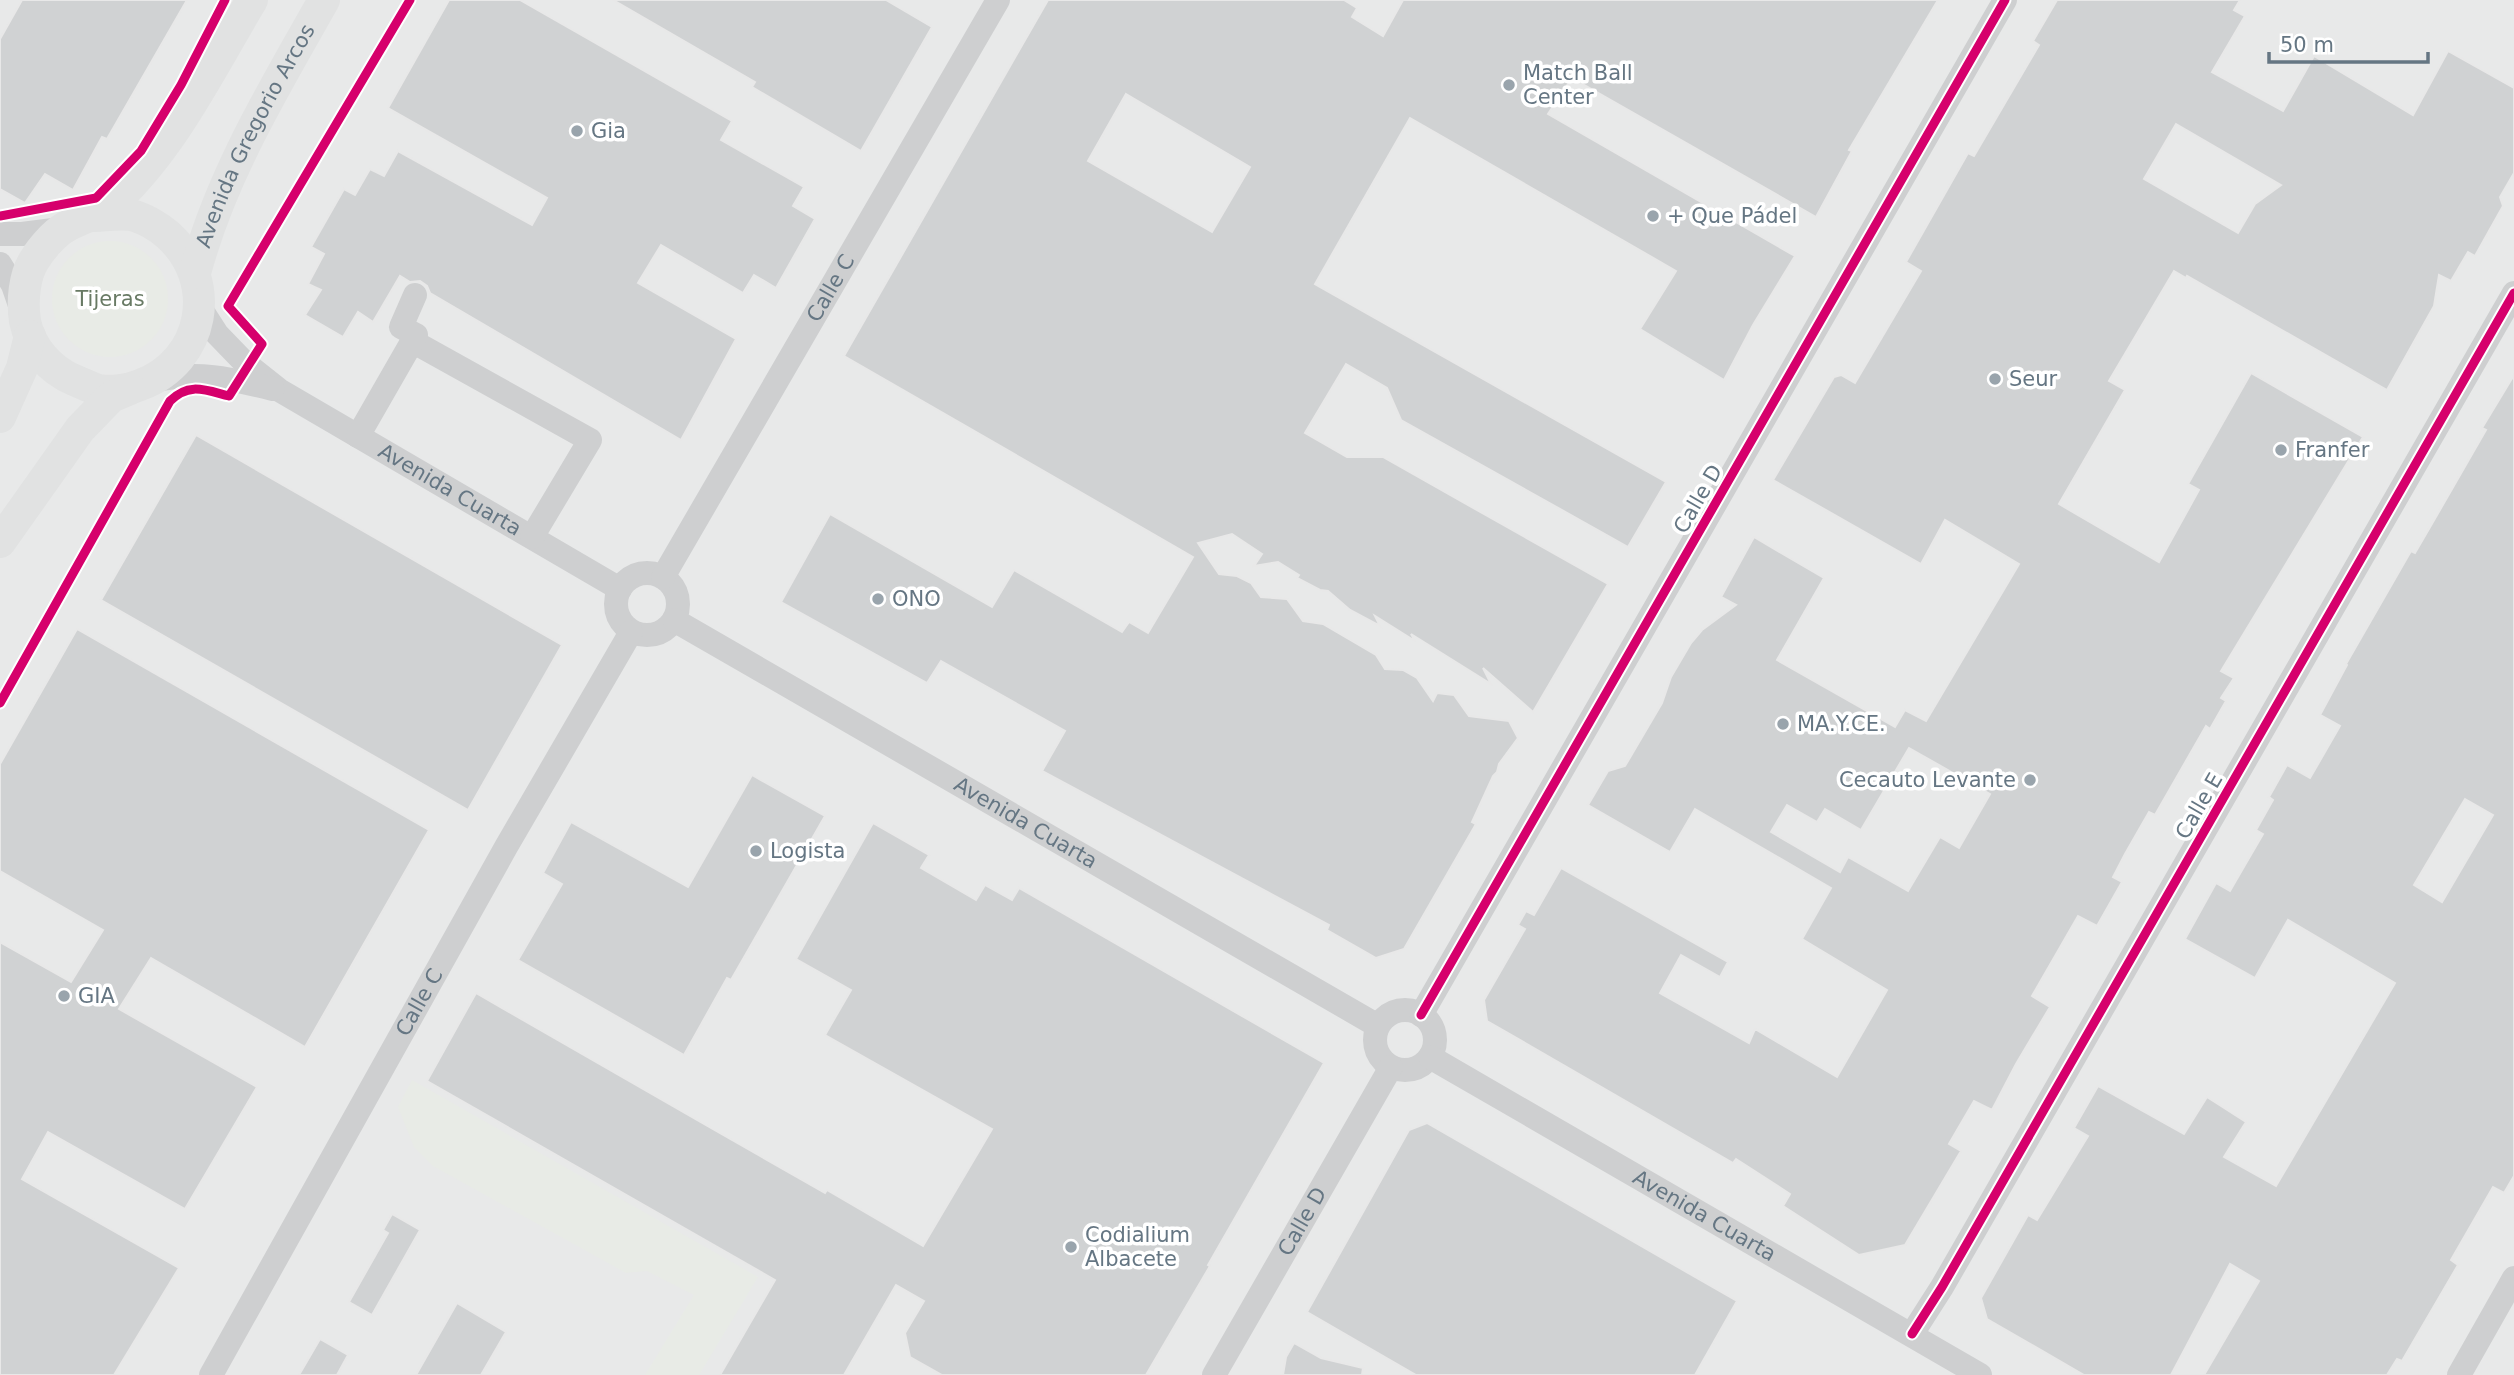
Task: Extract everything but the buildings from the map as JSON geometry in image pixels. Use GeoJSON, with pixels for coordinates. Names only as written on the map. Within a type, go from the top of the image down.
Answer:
{"type":"FeatureCollection","features":[{"type":"Feature","properties":{"kind":"main road"},"geometry":{"type":"LineString","coordinates":[[0,417],[22,368],[27,328],[24,290],[34,260],[75,223],[113,203],[154,158],[252,0]]}},
{"type":"Feature","properties":{"kind":"main road","name":"Avenida Gregorio Arcos"},"geometry":{"type":"LineString","coordinates":[[195,273],[204,240],[227,179],[324,0]]}},
{"type":"Feature","properties":{"kind":"main road"},"geometry":{"type":"LineString","coordinates":[[0,542],[80,429],[111,397],[141,385],[177,362],[190,343],[200,314],[195,273],[180,246],[160,228],[131,215],[75,223]]}},
{"type":"Feature","properties":{"kind":"main road"},"geometry":{"type":"LineString","coordinates":[[27,328],[36,348],[60,374],[99,390],[141,385]]}},
{"type":"Feature","properties":{"kind":"street","name":"Calle C"},"geometry":{"type":"LineString","coordinates":[[663,577],[999,0]]}},
{"type":"Feature","properties":{"kind":"street","name":"Calle D"},"geometry":{"type":"LineString","coordinates":[[1421,1014],[2005,0]]}},
{"type":"Feature","properties":{"kind":"street"},"geometry":{"type":"LineString","coordinates":[[0,234],[22,234],[75,223]]}},
{"type":"Feature","properties":{"kind":"street"},"geometry":{"type":"LineString","coordinates":[[0,264],[13,285],[27,328]]}},
{"type":"Feature","properties":{"kind":"street","name":"Calle E"},"geometry":{"type":"LineString","coordinates":[[1912,1334],[1950,1275],[2514,293]]}},
{"type":"Feature","properties":{"kind":"street"},"geometry":{"type":"LineString","coordinates":[[358,436],[416,335],[401,327],[415,295]]}},
{"type":"Feature","properties":{"kind":"street"},"geometry":{"type":"LineString","coordinates":[[200,306],[217,334],[244,363],[279,390]]}},
{"type":"Feature","properties":{"kind":"street"},"geometry":{"type":"LineString","coordinates":[[412,341],[590,440],[533,537]]}},
{"type":"Feature","properties":{"kind":"street"},"geometry":{"type":"LineString","coordinates":[[141,385],[178,374],[239,381],[279,390]]}},
{"type":"Feature","properties":{"kind":"street","name":"Avenida Cuarta"},"geometry":{"type":"LineString","coordinates":[[279,390],[620,589]]}},
{"type":"Feature","properties":{"kind":"street"},"geometry":{"type":"LineString","coordinates":[[644,573],[663,577],[673,586],[678,599],[674,621],[664,631],[649,635],[631,632],[618,615],[616,600],[620,589],[632,576],[644,573]]}},
{"type":"Feature","properties":{"kind":"street","name":"Avenida Cuarta"},"geometry":{"type":"LineString","coordinates":[[674,621],[1378,1026]]}},
{"type":"Feature","properties":{"kind":"street","name":"Calle C"},"geometry":{"type":"LineString","coordinates":[[211,1375],[506,847],[631,632]]}},
{"type":"Feature","properties":{"kind":"street"},"geometry":{"type":"LineString","coordinates":[[1401,1010],[1421,1014],[1435,1033],[1435,1046],[1430,1057],[1421,1067],[1404,1071],[1381,1060],[1374,1038],[1378,1026],[1389,1013],[1401,1010]]}},
{"type":"Feature","properties":{"kind":"street","name":"Avenida Cuarta"},"geometry":{"type":"LineString","coordinates":[[1430,1057],[1979,1375]]}},
{"type":"Feature","properties":{"kind":"street","name":"Calle D"},"geometry":{"type":"LineString","coordinates":[[1214,1375],[1391,1067]]}},
{"type":"Feature","properties":{"kind":"street"},"geometry":{"type":"LineString","coordinates":[[2459,1375],[2514,1278]]}},
{"type":"Feature","properties":{"kind":"shaded area"},"geometry":{"type":"Polygon","coordinates":[[[0,0],[2514,0],[2514,1375],[0,1375],[0,0]]]}},
{"type":"Feature","properties":{"kind":"green space","name":"Tijeras"},"geometry":{"type":"Polygon","coordinates":[[[110,241],[132,246],[151,258],[163,277],[168,299],[163,321],[151,340],[132,352],[110,357],[88,352],[69,340],[57,321],[52,299],[57,277],[69,258],[88,246],[110,241]]]}},
{"type":"Feature","properties":{"kind":"green space"},"geometry":{"type":"Polygon","coordinates":[[[412,1080],[758,1277],[699,1375],[645,1375],[694,1295],[647,1271],[626,1273],[433,1166],[414,1147],[398,1107],[412,1080]]]}},
{"type":"Feature","properties":{"kind":"cycle path"},"geometry":{"type":"LineString","coordinates":[[0,216],[96,198],[141,151],[181,85],[225,0]]}},
{"type":"Feature","properties":{"kind":"cycle path"},"geometry":{"type":"LineString","coordinates":[[0,703],[170,401],[191,389],[229,396],[262,344],[228,306],[410,0]]}},
{"type":"Feature","properties":{"kind":"cycle path"},"geometry":{"type":"LineString","coordinates":[[1421,1015],[2005,0]]}},
{"type":"Feature","properties":{"kind":"cycle path"},"geometry":{"type":"LineString","coordinates":[[1912,1334],[1942,1287],[2514,293]]}},
{"type":"Feature","properties":{"kind":"place","name":"Match Ball Center"},"geometry":{"type":"Point","coordinates":[1509,85]}},
{"type":"Feature","properties":{"kind":"place","name":"Gia"},"geometry":{"type":"Point","coordinates":[577,131]}},
{"type":"Feature","properties":{"kind":"place","name":"+ Que Pádel"},"geometry":{"type":"Point","coordinates":[1653,216]}},
{"type":"Feature","properties":{"kind":"place","name":"Seur"},"geometry":{"type":"Point","coordinates":[1995,379]}},
{"type":"Feature","properties":{"kind":"place","name":"Franfer"},"geometry":{"type":"Point","coordinates":[2281,450]}},
{"type":"Feature","properties":{"kind":"place","name":"ONO"},"geometry":{"type":"Point","coordinates":[878,599]}},
{"type":"Feature","properties":{"kind":"place","name":"MA.Y.CE."},"geometry":{"type":"Point","coordinates":[1783,724]}},
{"type":"Feature","properties":{"kind":"place","name":"Cecauto Levante"},"geometry":{"type":"Point","coordinates":[2030,780]}},
{"type":"Feature","properties":{"kind":"place","name":"Logista"},"geometry":{"type":"Point","coordinates":[756,851]}},
{"type":"Feature","properties":{"kind":"place","name":"GIA"},"geometry":{"type":"Point","coordinates":[64,996]}},
{"type":"Feature","properties":{"kind":"place","name":"Codialium Albacete"},"geometry":{"type":"Point","coordinates":[1071,1247]}}]}
